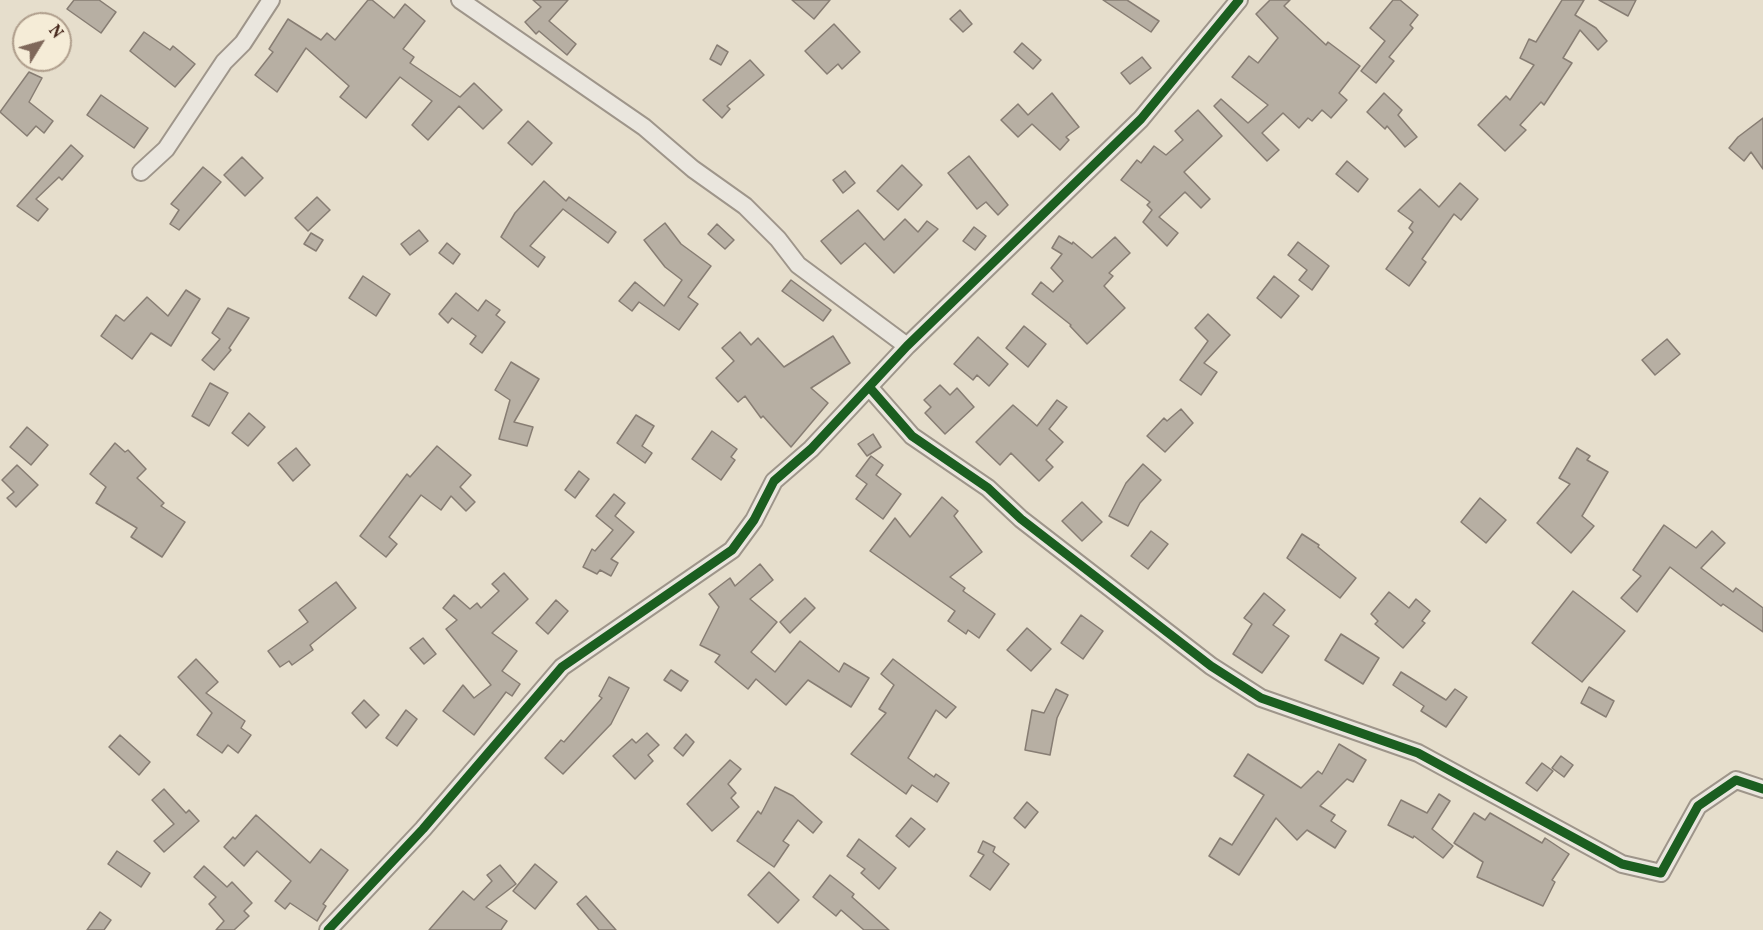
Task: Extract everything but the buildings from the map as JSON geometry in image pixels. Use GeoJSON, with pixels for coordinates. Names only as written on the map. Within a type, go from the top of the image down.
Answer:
{"type":"FeatureCollection","features":[{"type":"Feature","properties":{"kind":"street"},"geometry":{"type":"LineString","coordinates":[[141,172],[166,149],[224,62],[243,43],[271,0]]}},
{"type":"Feature","properties":{"kind":"street"},"geometry":{"type":"LineString","coordinates":[[460,0],[644,127],[693,170],[745,206],[778,240],[798,265],[907,346]]}},
{"type":"Feature","properties":{"kind":"street"},"geometry":{"type":"LineString","coordinates":[[328,930],[423,829],[562,667],[732,550],[754,520],[774,481],[811,449],[907,346],[1141,119],[1239,0]]}},
{"type":"Feature","properties":{"kind":"street"},"geometry":{"type":"LineString","coordinates":[[870,388],[912,436],[988,488],[1048,540],[1211,666],[1260,698],[1418,753],[1622,864],[1661,873],[1698,806],[1736,780],[1763,789]]}},
{"type":"Feature","properties":{"kind":"cycle path"},"geometry":{"type":"LineString","coordinates":[[328,930],[423,829],[562,667],[732,550],[754,520],[774,481],[811,449],[907,346],[1141,119],[1239,0]]}},
{"type":"Feature","properties":{"kind":"cycle path"},"geometry":{"type":"LineString","coordinates":[[870,388],[912,436],[988,488],[1021,519],[1211,666],[1261,698],[1418,753],[1622,864],[1661,873],[1698,806],[1736,780],[1763,789]]}}]}
